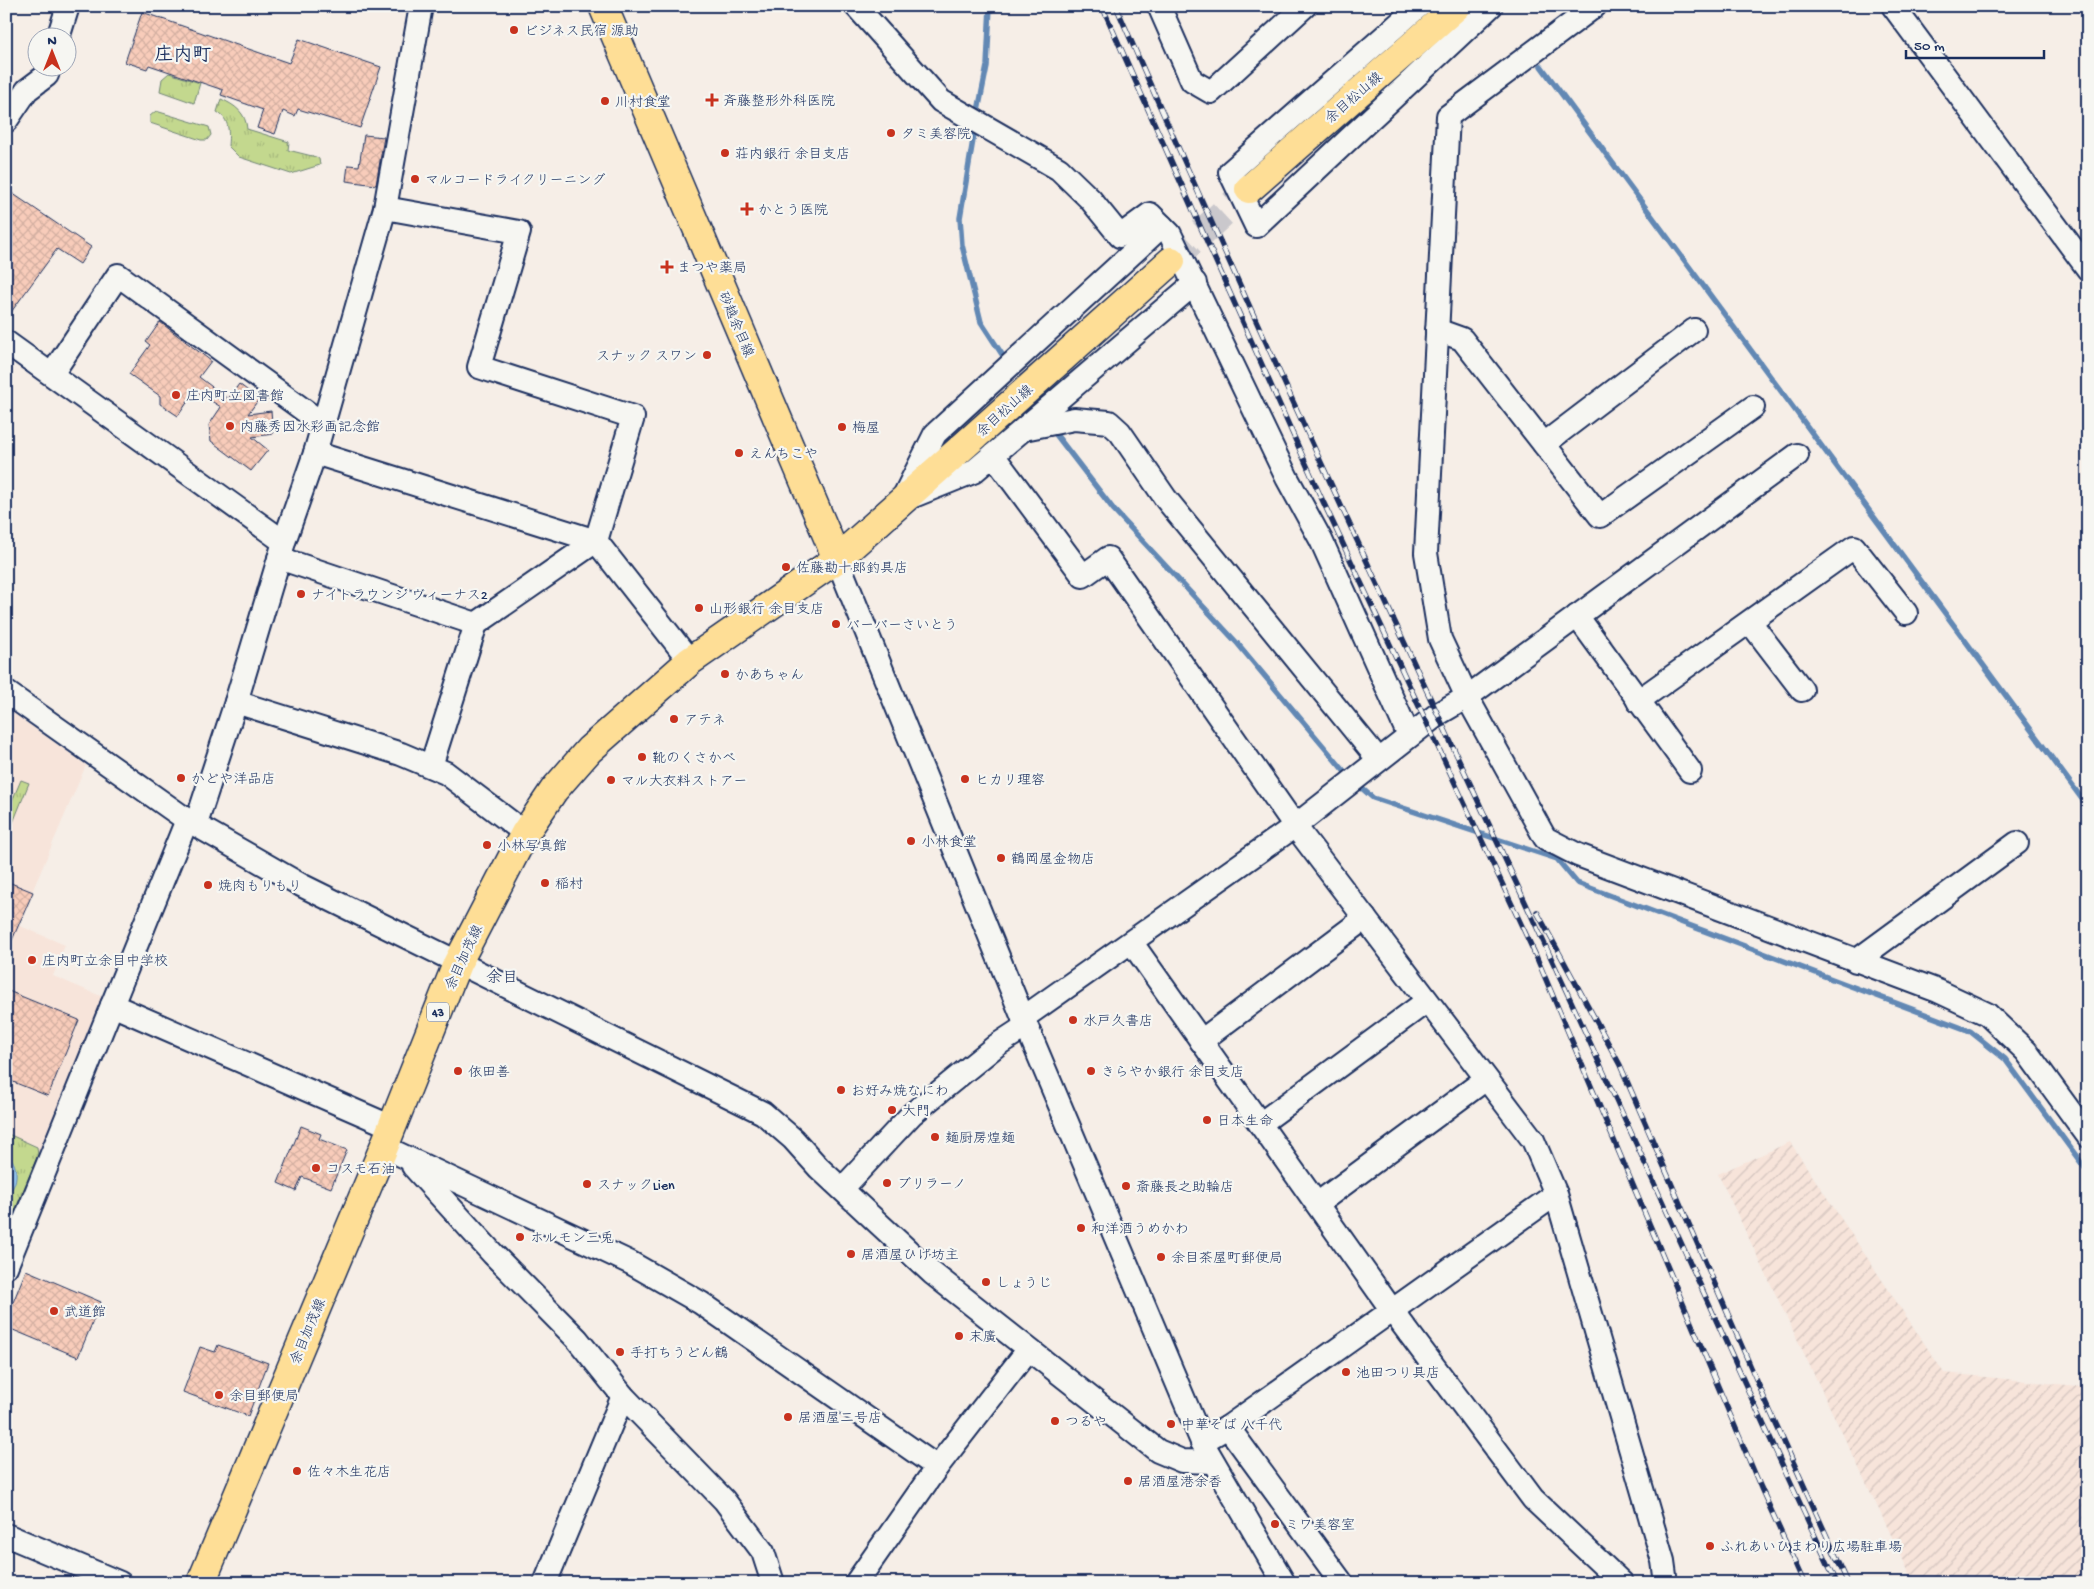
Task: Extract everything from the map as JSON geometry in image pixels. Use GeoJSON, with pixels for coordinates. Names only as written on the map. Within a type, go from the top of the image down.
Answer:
{"type":"FeatureCollection","features":[{"type":"Feature","properties":{"kind":"main road","name":"砂越余目線"},"geometry":{"type":"LineString","coordinates":[[603,6],[837,559]]}},
{"type":"Feature","properties":{"kind":"main road","name":"余目松山線"},"geometry":{"type":"LineString","coordinates":[[1250,189],[1457,6]]}},
{"type":"Feature","properties":{"kind":"main road","name":"余目松山線"},"geometry":{"type":"LineString","coordinates":[[837,559],[1171,261]]}},
{"type":"Feature","properties":{"kind":"main road","name":"余目加茂線"},"geometry":{"type":"LineString","coordinates":[[201,1583],[394,1144],[457,964],[525,832],[554,790],[589,750],[690,661],[837,559]]}},
{"type":"Feature","properties":{"kind":"street"},"geometry":{"type":"LineString","coordinates":[[61,28],[68,6]]}},
{"type":"Feature","properties":{"kind":"street"},"geometry":{"type":"LineString","coordinates":[[6,1267],[112,1005],[192,822],[236,702],[281,550],[315,453],[385,208],[421,6]]}},
{"type":"Feature","properties":{"kind":"street"},"geometry":{"type":"LineString","coordinates":[[856,6],[940,101],[1059,170],[1090,199],[1120,236],[1150,214],[1170,234],[1287,478],[1321,540],[1409,736]]}},
{"type":"Feature","properties":{"kind":"street"},"geometry":{"type":"LineString","coordinates":[[1159,6],[1192,81],[1211,92],[1305,6]]}},
{"type":"Feature","properties":{"kind":"street"},"geometry":{"type":"LineString","coordinates":[[1419,6],[1230,172],[1256,226],[1491,6]]}},
{"type":"Feature","properties":{"kind":"street"},"geometry":{"type":"LineString","coordinates":[[1595,6],[1448,116],[1426,553],[1440,639],[1467,697],[1545,838],[1578,855],[1938,991],[1987,1014],[2026,1051],[2088,1136]]}},
{"type":"Feature","properties":{"kind":"street"},"geometry":{"type":"LineString","coordinates":[[1893,6],[2088,269]]}},
{"type":"Feature","properties":{"kind":"street"},"geometry":{"type":"LineString","coordinates":[[6,121],[28,90],[43,78]]}},
{"type":"Feature","properties":{"kind":"street"},"geometry":{"type":"LineString","coordinates":[[385,208],[519,232],[479,367],[633,417],[596,541],[476,624],[431,766]]}},
{"type":"Feature","properties":{"kind":"street"},"geometry":{"type":"LineString","coordinates":[[901,502],[936,434],[1162,226]]}},
{"type":"Feature","properties":{"kind":"street"},"geometry":{"type":"LineString","coordinates":[[52,374],[118,275],[323,424]]}},
{"type":"Feature","properties":{"kind":"street"},"geometry":{"type":"LineString","coordinates":[[901,502],[973,472],[1195,283]]}},
{"type":"Feature","properties":{"kind":"street"},"geometry":{"type":"LineString","coordinates":[[1437,330],[1462,339],[1600,516],[1753,406]]}},
{"type":"Feature","properties":{"kind":"street"},"geometry":{"type":"LineString","coordinates":[[1544,444],[1694,330]]}},
{"type":"Feature","properties":{"kind":"street"},"geometry":{"type":"LineString","coordinates":[[6,342],[52,374],[281,550],[476,624]]}},
{"type":"Feature","properties":{"kind":"street"},"geometry":{"type":"LineString","coordinates":[[1024,429],[1074,419],[1109,422],[1120,432],[1166,499],[1378,759]]}},
{"type":"Feature","properties":{"kind":"street"},"geometry":{"type":"LineString","coordinates":[[315,453],[596,541],[690,661]]}},
{"type":"Feature","properties":{"kind":"street"},"geometry":{"type":"LineString","coordinates":[[993,455],[1082,576],[1108,558],[1295,826],[1533,1140],[1556,1194],[1663,1561],[1666,1583]]}},
{"type":"Feature","properties":{"kind":"street"},"geometry":{"type":"LineString","coordinates":[[842,1189],[912,1114],[1025,1022],[1132,942],[1295,826],[1378,759],[1438,714],[1467,697],[1796,455]]}},
{"type":"Feature","properties":{"kind":"street"},"geometry":{"type":"LineString","coordinates":[[1638,700],[1854,547],[1906,613]]}},
{"type":"Feature","properties":{"kind":"street"},"geometry":{"type":"LineString","coordinates":[[837,559],[1025,1022],[1202,1442],[1284,1583]]}},
{"type":"Feature","properties":{"kind":"street"},"geometry":{"type":"LineString","coordinates":[[1577,616],[1690,771]]}},
{"type":"Feature","properties":{"kind":"street"},"geometry":{"type":"LineString","coordinates":[[1750,622],[1802,690]]}},
{"type":"Feature","properties":{"kind":"street"},"geometry":{"type":"LineString","coordinates":[[6,692],[192,822],[300,885],[457,964],[764,1113],[932,1273],[1028,1350],[1158,1451],[1182,1461],[1213,1462]]}},
{"type":"Feature","properties":{"kind":"street"},"geometry":{"type":"LineString","coordinates":[[236,702],[401,754],[446,772],[525,832]]}},
{"type":"Feature","properties":{"kind":"street"},"geometry":{"type":"LineString","coordinates":[[1856,961],[2017,843]]}},
{"type":"Feature","properties":{"kind":"street"},"geometry":{"type":"LineString","coordinates":[[1201,1040],[1365,918]]}},
{"type":"Feature","properties":{"kind":"street"},"geometry":{"type":"LineString","coordinates":[[1132,942],[1391,1310],[1533,1499],[1622,1583]]}},
{"type":"Feature","properties":{"kind":"street"},"geometry":{"type":"LineString","coordinates":[[1260,1124],[1428,1001]]}},
{"type":"Feature","properties":{"kind":"street"},"geometry":{"type":"LineString","coordinates":[[112,1005],[631,1263],[701,1303],[937,1467]]}},
{"type":"Feature","properties":{"kind":"street"},"geometry":{"type":"LineString","coordinates":[[1317,1204],[1486,1078]]}},
{"type":"Feature","properties":{"kind":"street"},"geometry":{"type":"LineString","coordinates":[[394,1144],[493,1254],[577,1338],[623,1396],[724,1500],[763,1552],[773,1583]]}},
{"type":"Feature","properties":{"kind":"street"},"geometry":{"type":"LineString","coordinates":[[1202,1442],[1228,1427],[1556,1194]]}},
{"type":"Feature","properties":{"kind":"street"},"geometry":{"type":"LineString","coordinates":[[856,1583],[937,1467],[1028,1350]]}},
{"type":"Feature","properties":{"kind":"street"},"geometry":{"type":"LineString","coordinates":[[544,1583],[623,1396]]}},
{"type":"Feature","properties":{"kind":"street"},"geometry":{"type":"LineString","coordinates":[[1228,1427],[1342,1583]]}},
{"type":"Feature","properties":{"kind":"street"},"geometry":{"type":"LineString","coordinates":[[6,1534],[120,1583]]}},
{"type":"Feature","properties":{"kind":"shaded area","name":"庄内町立余目中学校"},"geometry":{"type":"Polygon","coordinates":[[[6,708],[86,765],[18,925],[65,945],[53,976],[103,997],[6,1232],[6,708]]]}},
{"type":"Feature","properties":{"kind":"shaded area"},"geometry":{"type":"Polygon","coordinates":[[[1790,1142],[1944,1373],[2088,1387],[2088,1583],[1914,1583],[1718,1174],[1790,1142]]]}},
{"type":"Feature","properties":{"kind":"green space"},"geometry":{"type":"Polygon","coordinates":[[[169,73],[200,83],[194,103],[160,91],[162,79],[169,73]]]}},
{"type":"Feature","properties":{"kind":"green space"},"geometry":{"type":"Polygon","coordinates":[[[221,99],[239,110],[244,118],[247,129],[289,142],[288,150],[316,157],[319,159],[320,165],[291,174],[239,157],[228,146],[226,122],[217,112],[221,99]]]}},
{"type":"Feature","properties":{"kind":"green space"},"geometry":{"type":"Polygon","coordinates":[[[156,111],[209,127],[211,135],[207,140],[201,140],[150,123],[150,116],[156,111]]]}},
{"type":"Feature","properties":{"kind":"green space"},"geometry":{"type":"Polygon","coordinates":[[[21,780],[29,783],[6,840],[6,815],[21,780]]]}},
{"type":"Feature","properties":{"kind":"green space"},"geometry":{"type":"Polygon","coordinates":[[[6,1133],[37,1147],[38,1155],[6,1232],[6,1133]]]}},
{"type":"Feature","properties":{"kind":"water"},"geometry":{"type":"Polygon","coordinates":[[[6,1152],[15,1168],[16,1180],[11,1191],[6,1196],[6,1152]]]}},
{"type":"Feature","properties":{"kind":"building"},"geometry":{"type":"Polygon","coordinates":[[[142,12],[289,63],[299,39],[381,67],[360,128],[298,109],[295,116],[283,111],[275,134],[257,128],[263,110],[221,95],[223,90],[149,65],[147,69],[125,62],[142,12]]]}},
{"type":"Feature","properties":{"kind":"building"},"geometry":{"type":"Polygon","coordinates":[[[364,135],[384,137],[376,185],[346,181],[348,165],[359,166],[364,135]]]}},
{"type":"Feature","properties":{"kind":"building"},"geometry":{"type":"Polygon","coordinates":[[[6,189],[91,247],[80,264],[57,249],[6,319],[6,189]]]}},
{"type":"Feature","properties":{"kind":"building","name":"庄内町立図書館"},"geometry":{"type":"Polygon","coordinates":[[[160,322],[211,361],[199,377],[228,399],[239,384],[259,399],[248,414],[271,411],[273,434],[252,437],[268,450],[251,471],[211,441],[209,425],[221,407],[195,391],[178,416],[160,404],[160,396],[129,374],[150,345],[146,342],[160,322]]]}},
{"type":"Feature","properties":{"kind":"building"},"geometry":{"type":"Polygon","coordinates":[[[6,881],[33,892],[6,954],[6,881]]]}},
{"type":"Feature","properties":{"kind":"building"},"geometry":{"type":"Polygon","coordinates":[[[6,990],[79,1020],[48,1096],[6,1079],[6,990]]]}},
{"type":"Feature","properties":{"kind":"building"},"geometry":{"type":"Polygon","coordinates":[[[301,1126],[321,1134],[319,1139],[347,1150],[331,1188],[302,1177],[296,1191],[278,1183],[301,1126]]]}},
{"type":"Feature","properties":{"kind":"building","name":"武道館"},"geometry":{"type":"Polygon","coordinates":[[[26,1270],[101,1302],[78,1357],[6,1327],[6,1320],[26,1270]]]}},
{"type":"Feature","properties":{"kind":"building"},"geometry":{"type":"Polygon","coordinates":[[[218,1345],[268,1363],[248,1416],[183,1392],[200,1347],[215,1352],[218,1345]]]}},
{"type":"Feature","properties":{"kind":"waterway"},"geometry":{"type":"LineString","coordinates":[[977,116],[987,66],[990,6]]}},
{"type":"Feature","properties":{"kind":"waterway"},"geometry":{"type":"LineString","coordinates":[[1541,66],[2088,807]]}},
{"type":"Feature","properties":{"kind":"waterway"},"geometry":{"type":"LineString","coordinates":[[975,128],[960,218],[962,245],[981,322],[1007,362]]}},
{"type":"Feature","properties":{"kind":"waterway"},"geometry":{"type":"LineString","coordinates":[[1051,428],[1114,510],[1238,644],[1350,778]]}},
{"type":"Feature","properties":{"kind":"waterway"},"geometry":{"type":"LineString","coordinates":[[1357,784],[1373,798],[1557,859],[1577,883],[1970,1031],[2005,1059],[2088,1172]]}},
{"type":"Feature","properties":{"kind":"tunnel"},"geometry":{"type":"LineString","coordinates":[[1171,261],[1249,189]]}},
{"type":"Feature","properties":{"kind":"railway"},"geometry":{"type":"LineString","coordinates":[[1102,6],[1320,495],[1536,956],[1761,1488],[1804,1583]]}},
{"type":"Feature","properties":{"kind":"railway"},"geometry":{"type":"LineString","coordinates":[[1116,6],[1279,370],[1837,1583]]}},
{"type":"Feature","properties":{"kind":"railway"},"geometry":{"type":"LineString","coordinates":[[1537,912],[1620,1065],[1766,1402],[1848,1583]]}},
{"type":"Feature","properties":{"kind":"place","name":"ビジネス民宿 源助"},"geometry":{"type":"Point","coordinates":[514,30]}},
{"type":"Feature","properties":{"kind":"place","name":"斉藤整形外科医院"},"geometry":{"type":"Point","coordinates":[712,100]}},
{"type":"Feature","properties":{"kind":"place","name":"川村食堂"},"geometry":{"type":"Point","coordinates":[605,101]}},
{"type":"Feature","properties":{"kind":"place","name":"タミ美容院"},"geometry":{"type":"Point","coordinates":[891,133]}},
{"type":"Feature","properties":{"kind":"place","name":"荘内銀行 余目支店"},"geometry":{"type":"Point","coordinates":[725,153]}},
{"type":"Feature","properties":{"kind":"place","name":"マルコードライクリーニング"},"geometry":{"type":"Point","coordinates":[415,179]}},
{"type":"Feature","properties":{"kind":"place","name":"かとう医院"},"geometry":{"type":"Point","coordinates":[747,209]}},
{"type":"Feature","properties":{"kind":"place","name":"まつや薬局"},"geometry":{"type":"Point","coordinates":[667,267]}},
{"type":"Feature","properties":{"kind":"place","name":"スナック スワン"},"geometry":{"type":"Point","coordinates":[707,355]}},
{"type":"Feature","properties":{"kind":"place","name":"庄内町立図書館"},"geometry":{"type":"Point","coordinates":[176,395]}},
{"type":"Feature","properties":{"kind":"place","name":"内藤秀因水彩画記念館"},"geometry":{"type":"Point","coordinates":[230,426]}},
{"type":"Feature","properties":{"kind":"place","name":"梅屋"},"geometry":{"type":"Point","coordinates":[842,427]}},
{"type":"Feature","properties":{"kind":"place","name":"えんちこや"},"geometry":{"type":"Point","coordinates":[739,453]}},
{"type":"Feature","properties":{"kind":"place","name":"佐藤勘十郎釣具店"},"geometry":{"type":"Point","coordinates":[786,567]}},
{"type":"Feature","properties":{"kind":"place","name":"ナイトラウンジ ヴィーナス2"},"geometry":{"type":"Point","coordinates":[301,594]}},
{"type":"Feature","properties":{"kind":"place","name":"山形銀行 余目支店"},"geometry":{"type":"Point","coordinates":[699,608]}},
{"type":"Feature","properties":{"kind":"place","name":"バーバーさいとう"},"geometry":{"type":"Point","coordinates":[836,624]}},
{"type":"Feature","properties":{"kind":"place","name":"かあちゃん"},"geometry":{"type":"Point","coordinates":[725,674]}},
{"type":"Feature","properties":{"kind":"place","name":"アテネ"},"geometry":{"type":"Point","coordinates":[674,719]}},
{"type":"Feature","properties":{"kind":"place","name":"靴のくさかべ"},"geometry":{"type":"Point","coordinates":[642,757]}},
{"type":"Feature","properties":{"kind":"place","name":"かどや洋品店"},"geometry":{"type":"Point","coordinates":[181,778]}},
{"type":"Feature","properties":{"kind":"place","name":"ヒカリ理容"},"geometry":{"type":"Point","coordinates":[965,779]}},
{"type":"Feature","properties":{"kind":"place","name":"マル大衣料ストアー"},"geometry":{"type":"Point","coordinates":[611,780]}},
{"type":"Feature","properties":{"kind":"place","name":"小林食堂"},"geometry":{"type":"Point","coordinates":[911,841]}},
{"type":"Feature","properties":{"kind":"place","name":"小林写真館"},"geometry":{"type":"Point","coordinates":[487,845]}},
{"type":"Feature","properties":{"kind":"place","name":"鶴岡屋金物店"},"geometry":{"type":"Point","coordinates":[1001,858]}},
{"type":"Feature","properties":{"kind":"place","name":"稲村"},"geometry":{"type":"Point","coordinates":[545,883]}},
{"type":"Feature","properties":{"kind":"place","name":"焼肉もりもり"},"geometry":{"type":"Point","coordinates":[208,885]}},
{"type":"Feature","properties":{"kind":"place","name":"庄内町立余目中学校"},"geometry":{"type":"Point","coordinates":[32,960]}},
{"type":"Feature","properties":{"kind":"place","name":"水戸久書店"},"geometry":{"type":"Point","coordinates":[1073,1020]}},
{"type":"Feature","properties":{"kind":"place","name":"依田善"},"geometry":{"type":"Point","coordinates":[458,1071]}},
{"type":"Feature","properties":{"kind":"place","name":"きらやか銀行 余目支店"},"geometry":{"type":"Point","coordinates":[1091,1071]}},
{"type":"Feature","properties":{"kind":"place","name":"お好み焼なにわ"},"geometry":{"type":"Point","coordinates":[841,1090]}},
{"type":"Feature","properties":{"kind":"place","name":"大門"},"geometry":{"type":"Point","coordinates":[892,1110]}},
{"type":"Feature","properties":{"kind":"place","name":"日本生命"},"geometry":{"type":"Point","coordinates":[1207,1120]}},
{"type":"Feature","properties":{"kind":"place","name":"麺厨房煌麺"},"geometry":{"type":"Point","coordinates":[935,1137]}},
{"type":"Feature","properties":{"kind":"place","name":"コスモ石油"},"geometry":{"type":"Point","coordinates":[316,1168]}},
{"type":"Feature","properties":{"kind":"place","name":"ブリラーノ"},"geometry":{"type":"Point","coordinates":[887,1183]}},
{"type":"Feature","properties":{"kind":"place","name":"スナックLien"},"geometry":{"type":"Point","coordinates":[587,1184]}},
{"type":"Feature","properties":{"kind":"place","name":"斎藤長之助輪店"},"geometry":{"type":"Point","coordinates":[1126,1186]}},
{"type":"Feature","properties":{"kind":"place","name":"和洋酒うめかわ"},"geometry":{"type":"Point","coordinates":[1081,1228]}},
{"type":"Feature","properties":{"kind":"place","name":"ホルモン三兎"},"geometry":{"type":"Point","coordinates":[520,1237]}},
{"type":"Feature","properties":{"kind":"place","name":"居酒屋ひげ坊主"},"geometry":{"type":"Point","coordinates":[851,1254]}},
{"type":"Feature","properties":{"kind":"place","name":"余目茶屋町郵便局"},"geometry":{"type":"Point","coordinates":[1161,1257]}},
{"type":"Feature","properties":{"kind":"place","name":"しょうじ"},"geometry":{"type":"Point","coordinates":[986,1282]}},
{"type":"Feature","properties":{"kind":"place","name":"武道館"},"geometry":{"type":"Point","coordinates":[54,1311]}},
{"type":"Feature","properties":{"kind":"place","name":"末廣"},"geometry":{"type":"Point","coordinates":[959,1336]}},
{"type":"Feature","properties":{"kind":"place","name":"手打ちうどん鶴"},"geometry":{"type":"Point","coordinates":[620,1352]}},
{"type":"Feature","properties":{"kind":"place","name":"池田つり具店"},"geometry":{"type":"Point","coordinates":[1346,1372]}},
{"type":"Feature","properties":{"kind":"place","name":"余目郵便局"},"geometry":{"type":"Point","coordinates":[219,1395]}},
{"type":"Feature","properties":{"kind":"place","name":"居酒屋二号店"},"geometry":{"type":"Point","coordinates":[788,1417]}},
{"type":"Feature","properties":{"kind":"place","name":"つるや"},"geometry":{"type":"Point","coordinates":[1055,1421]}},
{"type":"Feature","properties":{"kind":"place","name":"中華そば 八千代"},"geometry":{"type":"Point","coordinates":[1171,1424]}},
{"type":"Feature","properties":{"kind":"place","name":"佐々木生花店"},"geometry":{"type":"Point","coordinates":[297,1471]}},
{"type":"Feature","properties":{"kind":"place","name":"居酒屋港余香"},"geometry":{"type":"Point","coordinates":[1128,1481]}},
{"type":"Feature","properties":{"kind":"place","name":"ミワ美容室"},"geometry":{"type":"Point","coordinates":[1275,1524]}},
{"type":"Feature","properties":{"kind":"place","name":"ふれあいひまわり広場駐車場"},"geometry":{"type":"Point","coordinates":[1710,1546]}},
{"type":"Feature","properties":{"kind":"district","name":"庄内町"},"geometry":{"type":"Point","coordinates":[183,53]}},
{"type":"Feature","properties":{"kind":"district","name":"余目"},"geometry":{"type":"Point","coordinates":[502,976]}}]}
